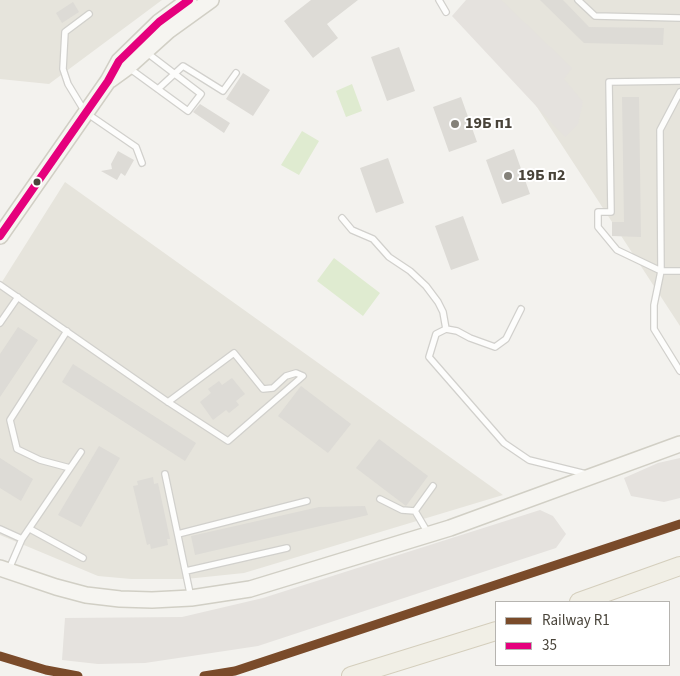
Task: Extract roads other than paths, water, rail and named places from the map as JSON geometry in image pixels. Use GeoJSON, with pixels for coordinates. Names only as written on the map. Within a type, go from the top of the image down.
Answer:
{"type":"FeatureCollection","features":[{"type":"Feature","properties":{"kind":"main road"},"geometry":{"type":"LineString","coordinates":[[582,601],[680,566]]}},
{"type":"Feature","properties":{"kind":"main road"},"geometry":{"type":"LineString","coordinates":[[604,601],[680,574]]}},
{"type":"Feature","properties":{"kind":"main road"},"geometry":{"type":"LineString","coordinates":[[351,676],[495,631]]}},
{"type":"Feature","properties":{"kind":"main road"},"geometry":{"type":"LineString","coordinates":[[385,676],[435,661],[495,639]]}},
{"type":"Feature","properties":{"kind":"street"},"geometry":{"type":"LineString","coordinates":[[0,236],[108,81],[119,61],[159,22],[189,0]]}},
{"type":"Feature","properties":{"kind":"street"},"geometry":{"type":"LineString","coordinates":[[108,81],[128,67],[168,31],[211,0]]}},
{"type":"Feature","properties":{"kind":"street"},"geometry":{"type":"LineString","coordinates":[[4,569],[86,595],[120,599],[191,598],[250,589],[429,535],[680,444]]}},
{"type":"Feature","properties":{"kind":"lane"},"geometry":{"type":"LineString","coordinates":[[439,0],[446,12]]}},
{"type":"Feature","properties":{"kind":"lane"},"geometry":{"type":"LineString","coordinates":[[578,0],[595,16],[680,18]]}},
{"type":"Feature","properties":{"kind":"lane"},"geometry":{"type":"LineString","coordinates":[[89,14],[65,32],[63,69],[68,84],[85,112],[136,147],[142,163]]}},
{"type":"Feature","properties":{"kind":"lane"},"geometry":{"type":"LineString","coordinates":[[128,67],[188,111],[201,94],[145,50]]}},
{"type":"Feature","properties":{"kind":"lane"},"geometry":{"type":"LineString","coordinates":[[158,89],[183,66],[223,91],[236,73]]}},
{"type":"Feature","properties":{"kind":"lane"},"geometry":{"type":"LineString","coordinates":[[680,82],[609,82],[611,212],[598,212],[598,228],[617,250],[662,271],[680,271]]}},
{"type":"Feature","properties":{"kind":"lane"},"geometry":{"type":"LineString","coordinates":[[680,92],[660,130],[662,271],[654,305],[654,328],[680,371]]}},
{"type":"Feature","properties":{"kind":"lane"},"geometry":{"type":"LineString","coordinates":[[342,218],[352,230],[374,239],[389,257],[410,271],[426,286],[443,312],[446,329]]}},
{"type":"Feature","properties":{"kind":"lane"},"geometry":{"type":"LineString","coordinates":[[0,285],[168,402],[228,441],[303,376],[296,373],[286,376],[273,388],[263,389],[234,353],[168,402]]}},
{"type":"Feature","properties":{"kind":"lane"},"geometry":{"type":"LineString","coordinates":[[0,323],[18,297]]}},
{"type":"Feature","properties":{"kind":"lane"},"geometry":{"type":"LineString","coordinates":[[521,308],[506,339],[495,347],[446,329],[436,334],[429,357],[504,443],[530,460],[593,476]]}},
{"type":"Feature","properties":{"kind":"lane"},"geometry":{"type":"LineString","coordinates":[[67,331],[10,420],[17,449],[40,460],[70,468]]}},
{"type":"Feature","properties":{"kind":"lane"},"geometry":{"type":"LineString","coordinates":[[4,569],[81,452]]}},
{"type":"Feature","properties":{"kind":"lane"},"geometry":{"type":"LineString","coordinates":[[165,474],[191,598]]}},
{"type":"Feature","properties":{"kind":"lane"},"geometry":{"type":"LineString","coordinates":[[415,511],[433,486]]}},
{"type":"Feature","properties":{"kind":"lane"},"geometry":{"type":"LineString","coordinates":[[380,499],[402,510],[415,511]]}},
{"type":"Feature","properties":{"kind":"lane"},"geometry":{"type":"LineString","coordinates":[[178,534],[307,501]]}},
{"type":"Feature","properties":{"kind":"lane"},"geometry":{"type":"LineString","coordinates":[[415,511],[429,535]]}},
{"type":"Feature","properties":{"kind":"lane"},"geometry":{"type":"LineString","coordinates":[[0,529],[22,539]]}},
{"type":"Feature","properties":{"kind":"lane"},"geometry":{"type":"LineString","coordinates":[[30,529],[83,558]]}},
{"type":"Feature","properties":{"kind":"lane"},"geometry":{"type":"LineString","coordinates":[[186,571],[287,548]]}},
{"type":"Feature","properties":{"kind":"rail line","name":"R1"},"geometry":{"type":"LineString","coordinates":[[204,676],[235,671],[680,524]]}},
{"type":"Feature","properties":{"kind":"rail line","name":"R1"},"geometry":{"type":"LineString","coordinates":[[0,656],[46,670],[78,676]]}},
{"type":"Feature","properties":{"kind":"place","name":"19Б п1"},"geometry":{"type":"Point","coordinates":[455,124]}},
{"type":"Feature","properties":{"kind":"place","name":"19Б п2"},"geometry":{"type":"Point","coordinates":[508,176]}}]}
